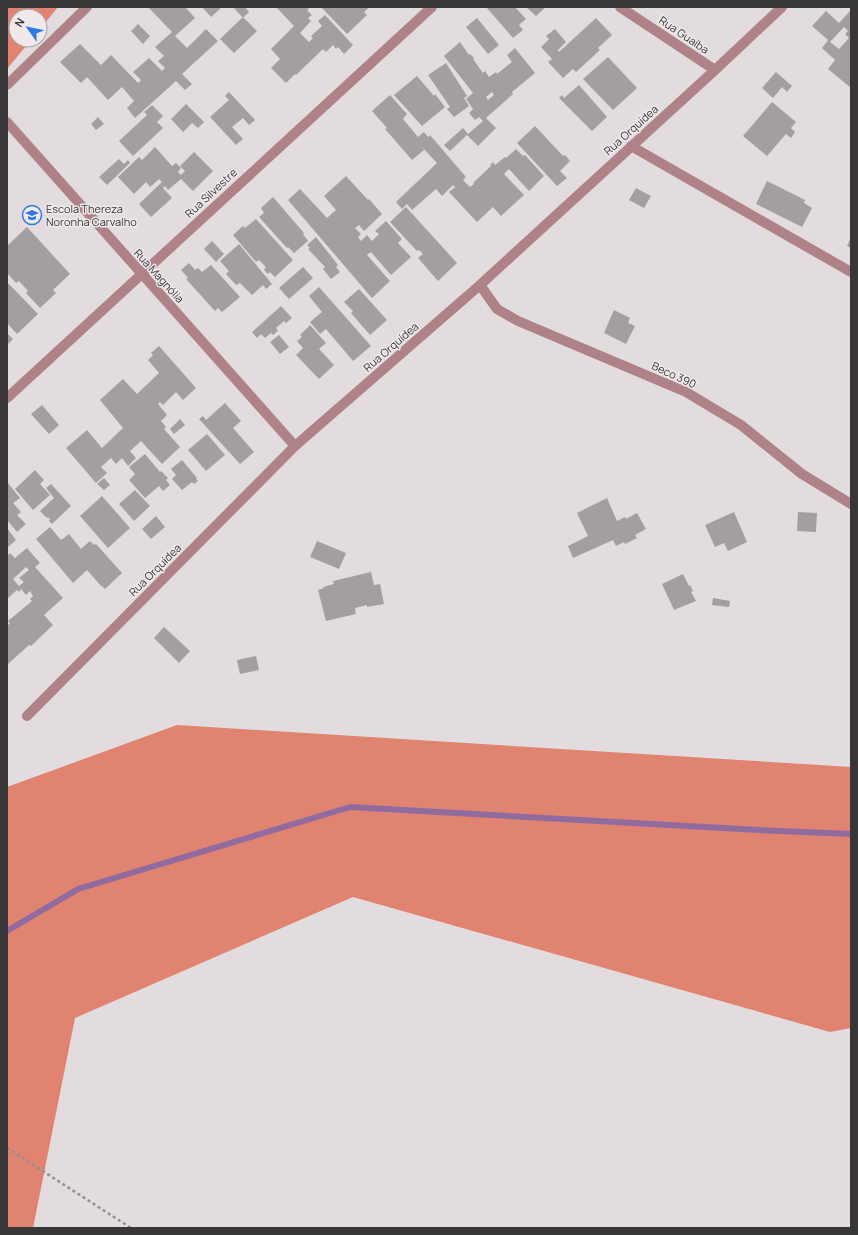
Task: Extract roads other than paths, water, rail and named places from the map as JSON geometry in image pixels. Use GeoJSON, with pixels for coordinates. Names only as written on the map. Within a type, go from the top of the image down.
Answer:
{"type":"FeatureCollection","features":[{"type":"Feature","properties":{"kind":"street"},"geometry":{"type":"LineString","coordinates":[[7,85],[87,7]]}},
{"type":"Feature","properties":{"kind":"street","name":"Rua Silvestre"},"geometry":{"type":"LineString","coordinates":[[7,398],[432,7]]}},
{"type":"Feature","properties":{"kind":"street","name":"Rua Guaíba"},"geometry":{"type":"LineString","coordinates":[[620,7],[715,70]]}},
{"type":"Feature","properties":{"kind":"street","name":"Rua Orquídea"},"geometry":{"type":"LineString","coordinates":[[27,716],[295,446],[480,285],[782,7]]}},
{"type":"Feature","properties":{"kind":"street","name":"Rua Magnólia"},"geometry":{"type":"LineString","coordinates":[[7,122],[295,446]]}},
{"type":"Feature","properties":{"kind":"street"},"geometry":{"type":"LineString","coordinates":[[631,146],[851,272]]}},
{"type":"Feature","properties":{"kind":"street","name":"Beco 390"},"geometry":{"type":"LineString","coordinates":[[480,285],[497,309],[518,321],[686,392],[741,425],[802,474],[851,504]]}},
{"type":"Feature","properties":{"kind":"waterway"},"geometry":{"type":"LineString","coordinates":[[7,931],[78,889],[350,807],[851,834]]}},
{"type":"Feature","properties":{"kind":"place","name":"Escola Thereza Noronha Carvalho"},"geometry":{"type":"Point","coordinates":[32,215]}}]}
